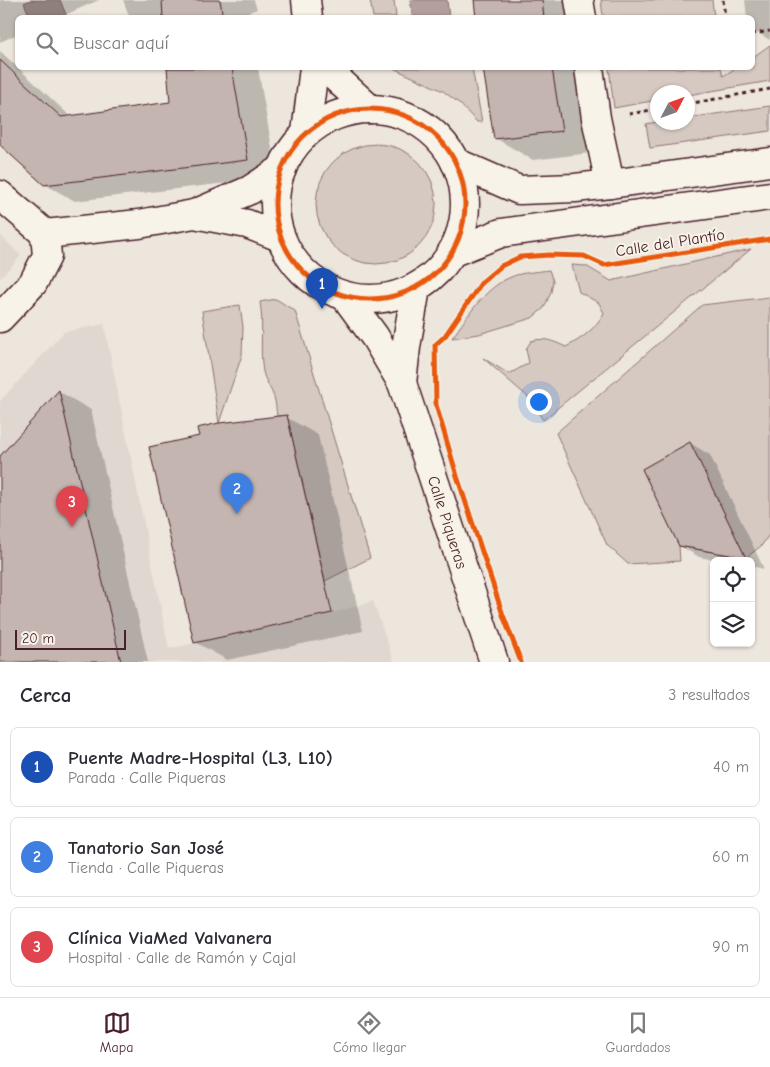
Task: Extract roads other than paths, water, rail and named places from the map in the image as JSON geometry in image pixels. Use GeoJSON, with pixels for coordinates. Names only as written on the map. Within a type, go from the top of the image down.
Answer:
{"type":"FeatureCollection","features":[{"type":"Feature","properties":{"kind":"street"},"geometry":{"type":"LineString","coordinates":[[306,0],[308,15]]}},
{"type":"Feature","properties":{"kind":"street"},"geometry":{"type":"LineString","coordinates":[[579,0],[582,15]]}},
{"type":"Feature","properties":{"kind":"street"},"geometry":{"type":"LineString","coordinates":[[306,133],[314,70]]}},
{"type":"Feature","properties":{"kind":"street"},"geometry":{"type":"LineString","coordinates":[[330,70],[336,78],[370,109]]}},
{"type":"Feature","properties":{"kind":"street"},"geometry":{"type":"LineString","coordinates":[[589,70],[596,118],[610,184]]}},
{"type":"Feature","properties":{"kind":"street"},"geometry":{"type":"LineString","coordinates":[[355,109],[370,109],[396,113],[420,124],[440,140],[455,162],[463,184],[465,207],[461,230],[453,252],[430,278],[416,288],[393,297],[368,300],[345,296],[324,288],[305,274],[291,257],[280,237],[275,214],[276,191],[282,169],[292,150],[306,133],[324,120],[340,113],[355,109]]}},
{"type":"Feature","properties":{"kind":"street"},"geometry":{"type":"LineString","coordinates":[[455,162],[518,190],[575,188],[770,162]]}},
{"type":"Feature","properties":{"kind":"street"},"geometry":{"type":"LineString","coordinates":[[45,234],[139,224],[194,214],[250,190],[282,169]]}},
{"type":"Feature","properties":{"kind":"street"},"geometry":{"type":"LineString","coordinates":[[0,195],[45,234],[47,256],[33,283],[0,318]]}},
{"type":"Feature","properties":{"kind":"street","name":"Calle del Plantío"},"geometry":{"type":"LineString","coordinates":[[453,252],[501,233],[770,196]]}},
{"type":"Feature","properties":{"kind":"street"},"geometry":{"type":"LineString","coordinates":[[194,214],[247,224],[280,237]]}},
{"type":"Feature","properties":{"kind":"street","name":"Calle Piqueras"},"geometry":{"type":"LineString","coordinates":[[402,383],[416,288]]}},
{"type":"Feature","properties":{"kind":"street","name":"Calle Piqueras"},"geometry":{"type":"LineString","coordinates":[[345,296],[375,337],[402,383],[494,662]]}},
{"type":"Feature","properties":{"kind":"place","name":"Puente Madre-Hospital (L3, L10)"},"geometry":{"type":"Point","coordinates":[322,309]}},
{"type":"Feature","properties":{"kind":"place","name":"Tanatorio San José"},"geometry":{"type":"Point","coordinates":[237,514]}},
{"type":"Feature","properties":{"kind":"place","name":"Clínica ViaMed Valvanera"},"geometry":{"type":"Point","coordinates":[72,527]}}]}
